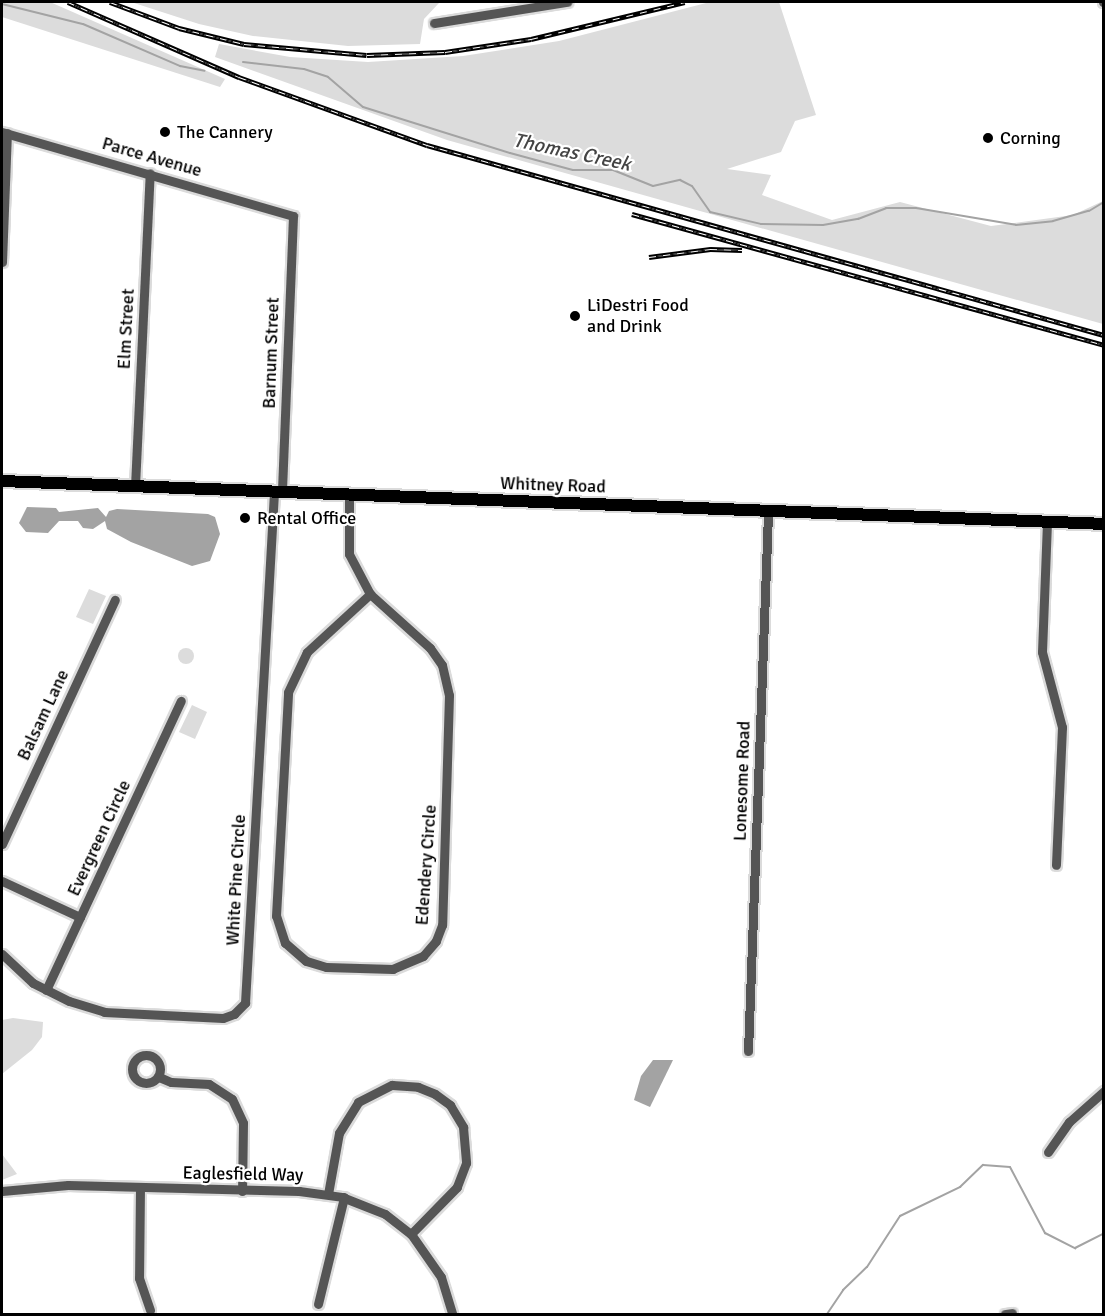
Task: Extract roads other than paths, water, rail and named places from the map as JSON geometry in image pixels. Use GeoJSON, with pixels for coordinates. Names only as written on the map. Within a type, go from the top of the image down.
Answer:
{"type":"FeatureCollection","features":[{"type":"Feature","properties":{"kind":"main road","name":"Whitney Road"},"geometry":{"type":"LineString","coordinates":[[2,481],[768,513],[1104,524]]}},
{"type":"Feature","properties":{"kind":"street"},"geometry":{"type":"LineString","coordinates":[[434,23],[567,2]]}},
{"type":"Feature","properties":{"kind":"street"},"geometry":{"type":"LineString","coordinates":[[2,262],[4,132]]}},
{"type":"Feature","properties":{"kind":"street","name":"Parce Avenue"},"geometry":{"type":"LineString","coordinates":[[4,132],[292,216]]}},
{"type":"Feature","properties":{"kind":"street","name":"Elm Street"},"geometry":{"type":"LineString","coordinates":[[135,486],[150,173]]}},
{"type":"Feature","properties":{"kind":"street","name":"Barnum Street"},"geometry":{"type":"LineString","coordinates":[[278,492],[292,216]]}},
{"type":"Feature","properties":{"kind":"street","name":"White Pine Circle"},"geometry":{"type":"LineString","coordinates":[[2,954],[21,975],[46,990],[87,1008],[122,1014],[223,1018],[234,1014],[245,1002],[278,492]]}},
{"type":"Feature","properties":{"kind":"street","name":"Edendery Circle"},"geometry":{"type":"LineString","coordinates":[[349,495],[349,554],[370,594],[430,648],[442,666],[449,695],[442,926],[436,941],[423,956],[393,969],[326,967],[306,961],[285,943],[276,916],[288,692],[307,652],[370,594]]}},
{"type":"Feature","properties":{"kind":"street","name":"Lonesome Road"},"geometry":{"type":"LineString","coordinates":[[748,1051],[768,513]]}},
{"type":"Feature","properties":{"kind":"street"},"geometry":{"type":"LineString","coordinates":[[1047,522],[1042,652],[1062,735],[1056,865]]}},
{"type":"Feature","properties":{"kind":"street","name":"Balsam Lane"},"geometry":{"type":"LineString","coordinates":[[2,844],[8,821],[115,600]]}},
{"type":"Feature","properties":{"kind":"street","name":"Evergreen Circle"},"geometry":{"type":"LineString","coordinates":[[46,990],[181,701]]}},
{"type":"Feature","properties":{"kind":"street"},"geometry":{"type":"LineString","coordinates":[[2,814],[8,821]]}},
{"type":"Feature","properties":{"kind":"street"},"geometry":{"type":"LineString","coordinates":[[2,881],[80,917]]}},
{"type":"Feature","properties":{"kind":"street"},"geometry":{"type":"LineString","coordinates":[[159,1077],[171,1082],[209,1084],[232,1099],[243,1123],[242,1191]]}},
{"type":"Feature","properties":{"kind":"street"},"geometry":{"type":"LineString","coordinates":[[328,1194],[339,1133],[358,1101],[392,1085],[418,1087],[435,1094],[450,1105],[464,1127],[466,1163],[457,1187],[411,1234]]}},
{"type":"Feature","properties":{"kind":"street"},"geometry":{"type":"LineString","coordinates":[[1048,1152],[1069,1122],[1104,1091]]}},
{"type":"Feature","properties":{"kind":"street","name":"Eaglesfield Way"},"geometry":{"type":"LineString","coordinates":[[2,1191],[68,1185],[328,1194],[344,1197],[385,1214],[411,1234],[441,1277],[452,1314]]}},
{"type":"Feature","properties":{"kind":"street"},"geometry":{"type":"LineString","coordinates":[[140,1187],[139,1278],[150,1310]]}},
{"type":"Feature","properties":{"kind":"street"},"geometry":{"type":"LineString","coordinates":[[318,1304],[344,1197]]}},
{"type":"Feature","properties":{"kind":"waterway","name":"Thomas Creek"},"geometry":{"type":"LineString","coordinates":[[2,4],[83,24],[180,66],[205,71]]}},
{"type":"Feature","properties":{"kind":"waterway","name":"Thomas Creek"},"geometry":{"type":"LineString","coordinates":[[243,62],[304,69],[328,77],[363,107],[510,153],[573,170],[613,170],[653,186],[680,180],[692,186],[710,212],[761,224],[823,225],[858,219],[886,208],[916,208],[1016,225],[1053,221],[1089,211],[1104,202]]}},
{"type":"Feature","properties":{"kind":"waterway"},"geometry":{"type":"LineString","coordinates":[[827,1314],[843,1290],[867,1267],[900,1216],[960,1187],[983,1165],[1010,1167],[1045,1233],[1075,1248],[1104,1233]]}},
{"type":"Feature","properties":{"kind":"railway"},"geometry":{"type":"LineString","coordinates":[[68,2],[239,77],[427,145],[1104,335]]}},
{"type":"Feature","properties":{"kind":"railway"},"geometry":{"type":"LineString","coordinates":[[110,2],[179,28],[244,44],[367,55],[445,52],[531,39],[685,2]]}},
{"type":"Feature","properties":{"kind":"railway"},"geometry":{"type":"LineString","coordinates":[[632,214],[1104,345]]}},
{"type":"Feature","properties":{"kind":"railway"},"geometry":{"type":"LineString","coordinates":[[649,257],[710,249],[742,250]]}},
{"type":"Feature","properties":{"kind":"place","name":"The Cannery"},"geometry":{"type":"Point","coordinates":[165,132]}},
{"type":"Feature","properties":{"kind":"place","name":"Corning"},"geometry":{"type":"Point","coordinates":[988,138]}},
{"type":"Feature","properties":{"kind":"place","name":"LiDestri Food and Drink"},"geometry":{"type":"Point","coordinates":[575,316]}},
{"type":"Feature","properties":{"kind":"place","name":"Rental Office"},"geometry":{"type":"Point","coordinates":[245,518]}}]}
